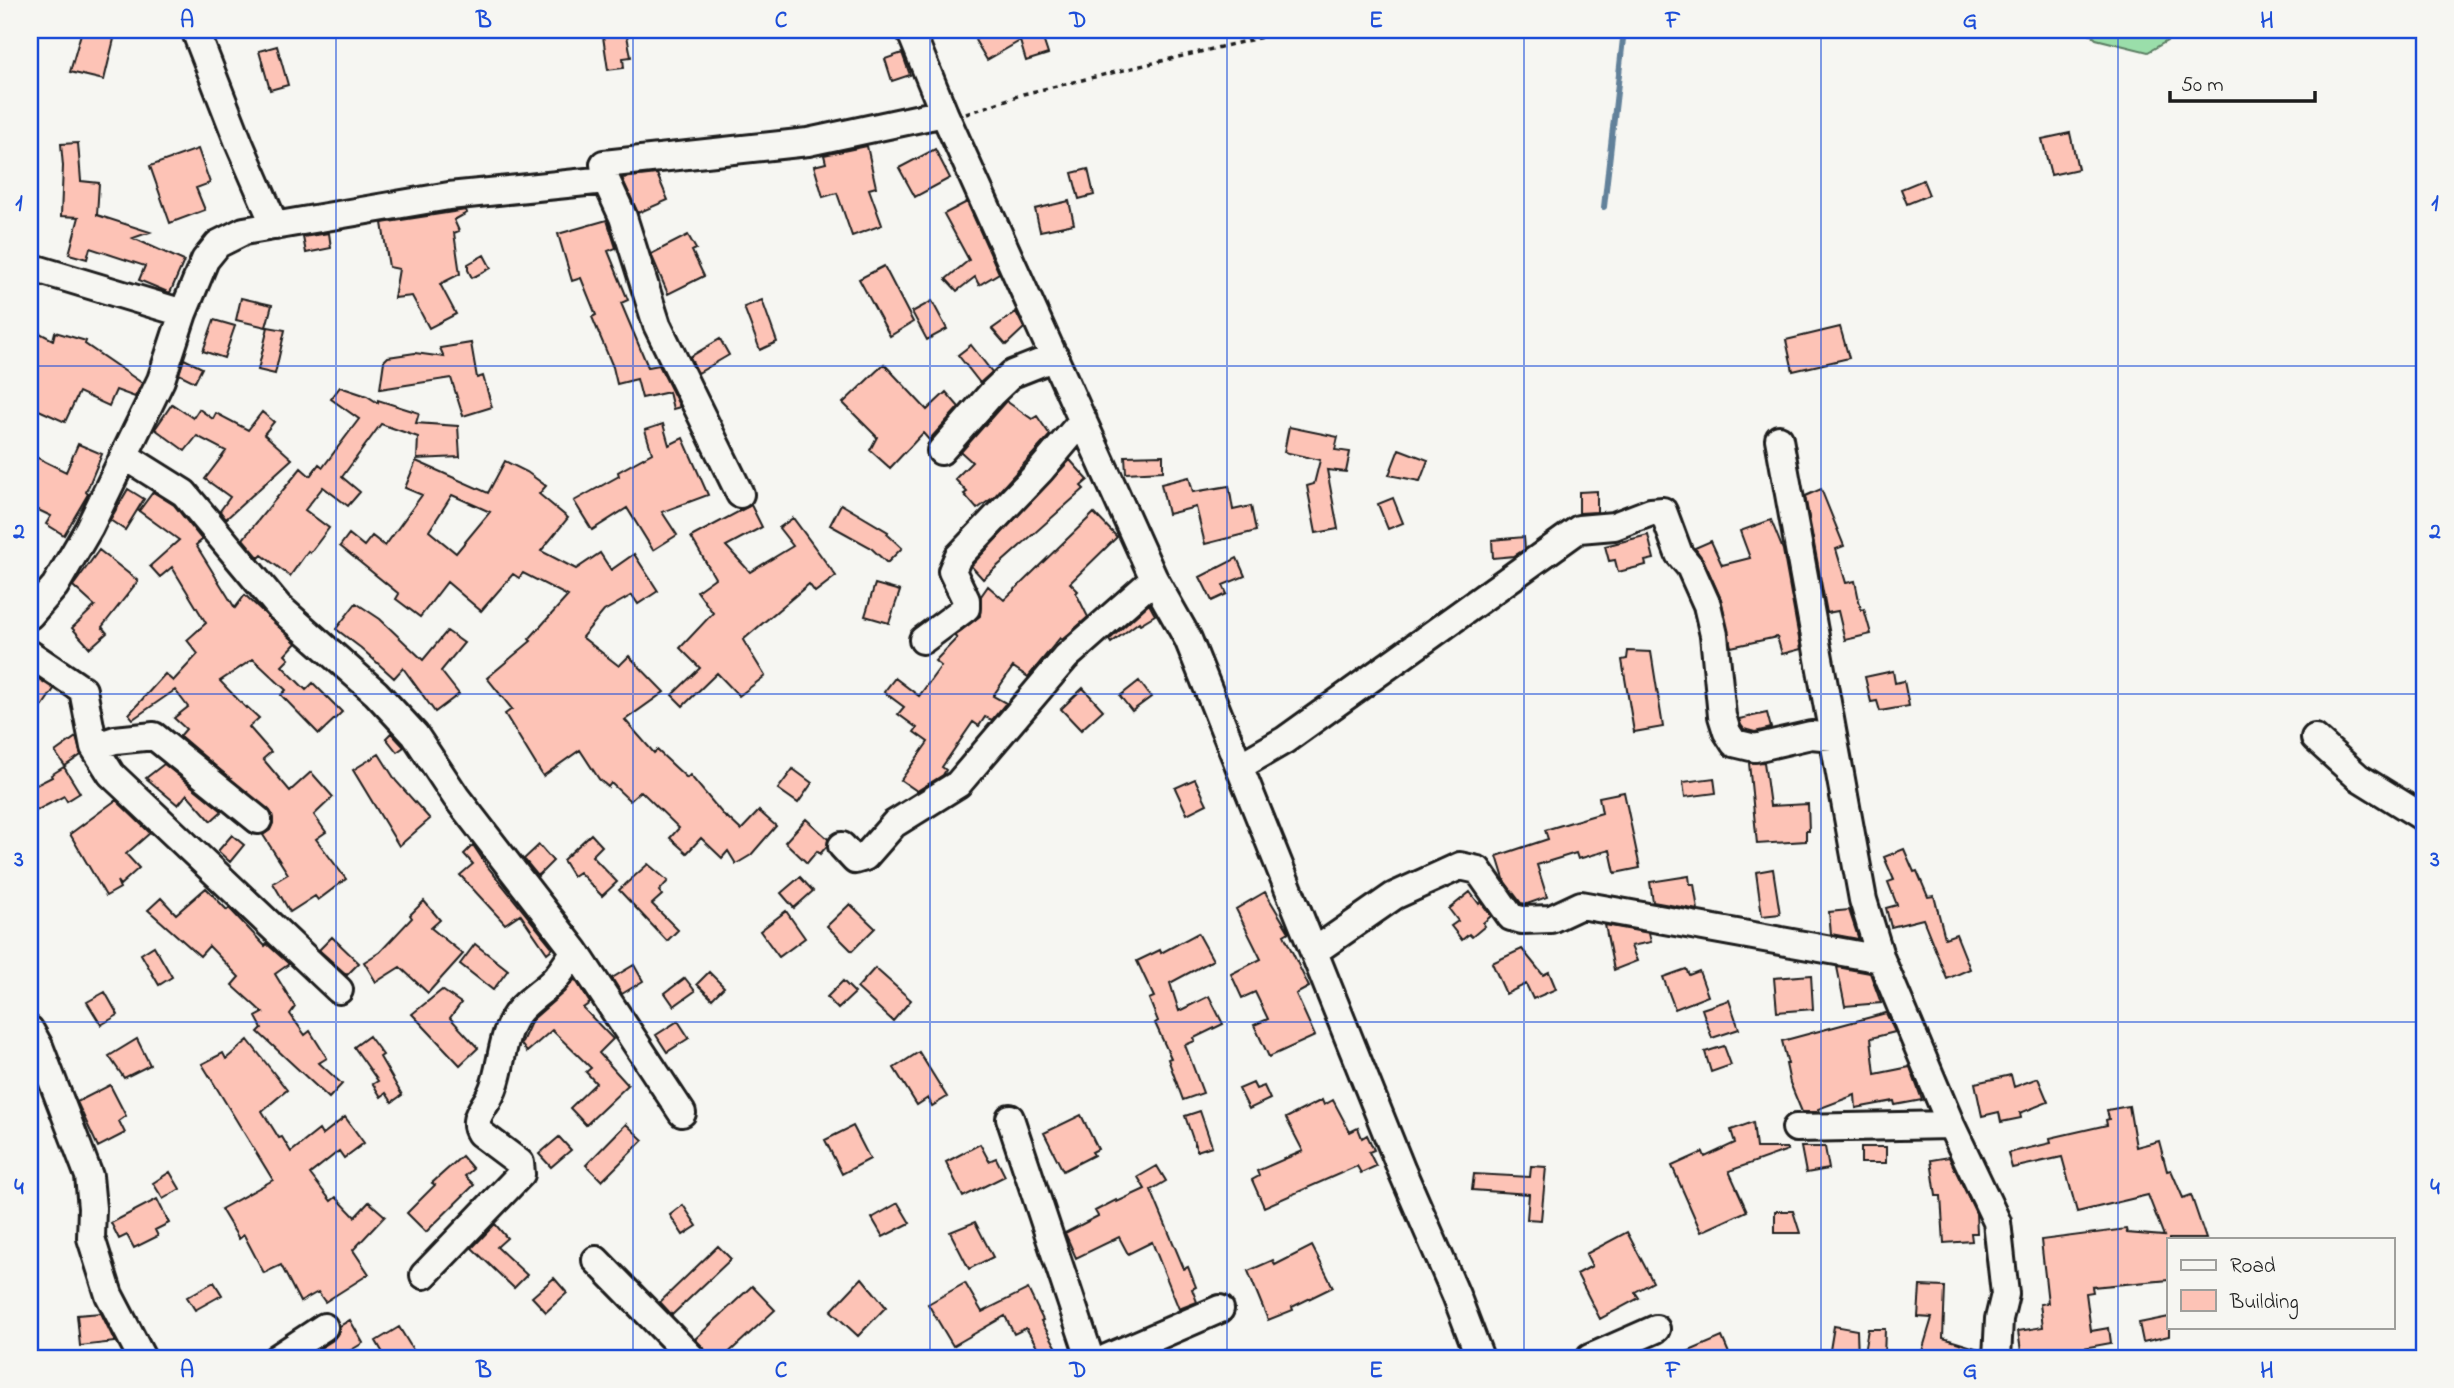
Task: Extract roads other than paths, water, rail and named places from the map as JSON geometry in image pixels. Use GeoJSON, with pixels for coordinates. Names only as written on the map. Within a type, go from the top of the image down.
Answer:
{"type":"FeatureCollection","features":[{"type":"Feature","properties":{"kind":"street"},"geometry":{"type":"LineString","coordinates":[[195,30],[275,226]]}},
{"type":"Feature","properties":{"kind":"street"},"geometry":{"type":"LineString","coordinates":[[913,31],[946,117],[1154,579],[1188,639],[1480,1358]]}},
{"type":"Feature","properties":{"kind":"street"},"geometry":{"type":"LineString","coordinates":[[740,494],[657,325],[623,217],[606,180],[604,164],[808,142],[946,117]]}},
{"type":"Feature","properties":{"kind":"street"},"geometry":{"type":"LineString","coordinates":[[30,615],[55,586],[89,528],[161,380],[183,313],[205,260],[218,244],[244,231],[449,196],[606,180]]}},
{"type":"Feature","properties":{"kind":"street"},"geometry":{"type":"LineString","coordinates":[[30,267],[183,313]]}},
{"type":"Feature","properties":{"kind":"street"},"geometry":{"type":"LineString","coordinates":[[941,451],[1012,374],[1055,357]]}},
{"type":"Feature","properties":{"kind":"street"},"geometry":{"type":"LineString","coordinates":[[923,640],[966,608],[966,600],[952,571],[958,557],[1040,471],[1083,420]]}},
{"type":"Feature","properties":{"kind":"street"},"geometry":{"type":"LineString","coordinates":[[1779,439],[1863,900],[1881,959],[1951,1125],[1997,1222],[2005,1294],[1999,1319],[1997,1358]]}},
{"type":"Feature","properties":{"kind":"street"},"geometry":{"type":"LineString","coordinates":[[125,456],[184,493],[279,607],[376,694],[415,735],[456,797],[575,951],[682,1113]]}},
{"type":"Feature","properties":{"kind":"street"},"geometry":{"type":"LineString","coordinates":[[1240,766],[1285,740],[1579,529],[1614,526],[1651,512],[1664,511],[1679,554],[1690,567],[1707,605],[1714,635],[1722,716],[1734,743],[1755,748],[1811,735],[1833,737]]}},
{"type":"Feature","properties":{"kind":"street"},"geometry":{"type":"LineString","coordinates":[[842,846],[855,860],[865,858],[894,824],[958,784],[1066,657],[1154,579]]}},
{"type":"Feature","properties":{"kind":"street"},"geometry":{"type":"LineString","coordinates":[[30,654],[83,690],[94,747],[111,774],[339,990]]}},
{"type":"Feature","properties":{"kind":"street"},"geometry":{"type":"LineString","coordinates":[[94,747],[115,740],[154,736],[258,820]]}},
{"type":"Feature","properties":{"kind":"street"},"geometry":{"type":"LineString","coordinates":[[2315,738],[2358,777],[2424,818]]}},
{"type":"Feature","properties":{"kind":"street"},"geometry":{"type":"LineString","coordinates":[[1315,951],[1394,896],[1460,866],[1479,870],[1511,917],[1522,920],[1551,919],[1581,905],[1881,959]]}},
{"type":"Feature","properties":{"kind":"street"},"geometry":{"type":"LineString","coordinates":[[424,1275],[521,1174],[520,1163],[480,1133],[477,1116],[491,1096],[498,1078],[502,1048],[519,1011],[555,979],[575,951]]}},
{"type":"Feature","properties":{"kind":"street"},"geometry":{"type":"LineString","coordinates":[[30,1030],[39,1046],[89,1176],[91,1238],[109,1295],[142,1358]]}},
{"type":"Feature","properties":{"kind":"street"},"geometry":{"type":"LineString","coordinates":[[1010,1118],[1090,1358]]}},
{"type":"Feature","properties":{"kind":"street"},"geometry":{"type":"LineString","coordinates":[[1796,1128],[1951,1125]]}},
{"type":"Feature","properties":{"kind":"street"},"geometry":{"type":"LineString","coordinates":[[596,1260],[692,1358]]}},
{"type":"Feature","properties":{"kind":"street"},"geometry":{"type":"LineString","coordinates":[[1107,1358],[1220,1309]]}},
{"type":"Feature","properties":{"kind":"street"},"geometry":{"type":"LineString","coordinates":[[277,1358],[324,1327]]}},
{"type":"Feature","properties":{"kind":"street"},"geometry":{"type":"LineString","coordinates":[[1590,1358],[1656,1329]]}},
{"type":"Feature","properties":{"kind":"waterway"},"geometry":{"type":"LineString","coordinates":[[1604,207],[1624,30]]}}]}
